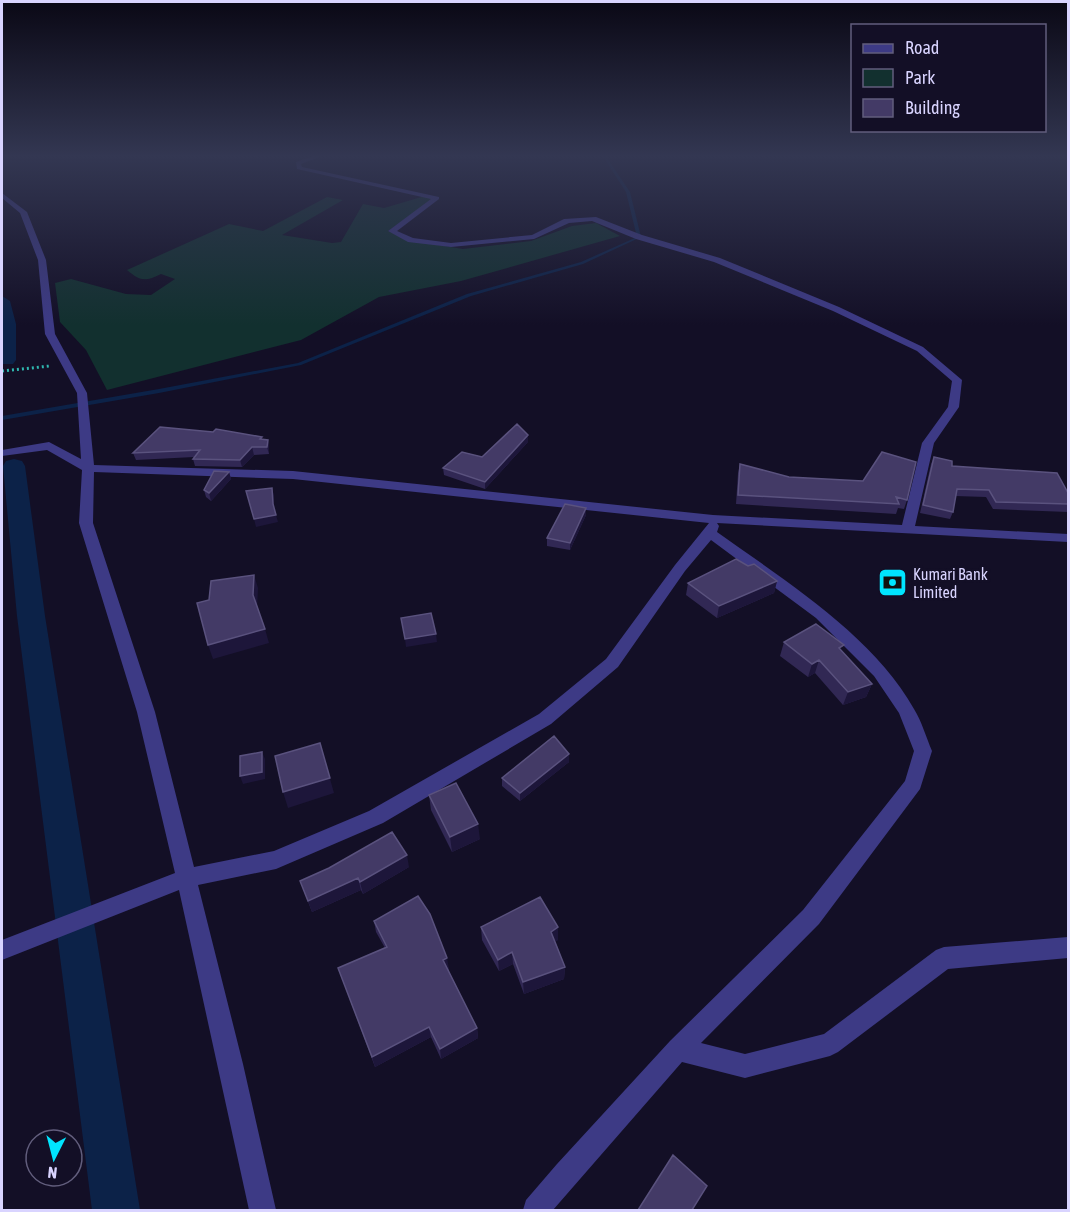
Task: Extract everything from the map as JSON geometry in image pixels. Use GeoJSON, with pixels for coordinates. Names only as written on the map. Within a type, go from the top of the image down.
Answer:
{"type":"FeatureCollection","features":[{"type":"Feature","properties":{"kind":"street"},"geometry":{"type":"LineString","coordinates":[[21,212],[42,260],[50,334],[82,393],[88,468],[86,523],[146,712],[231,1064],[263,1210]]}},
{"type":"Feature","properties":{"kind":"street"},"geometry":{"type":"LineString","coordinates":[[419,212],[392,231],[411,240],[451,245],[534,237],[567,221],[593,219],[639,237],[717,260],[836,309],[920,349],[957,380],[953,407],[928,443],[908,529]]}},
{"type":"Feature","properties":{"kind":"street"},"geometry":{"type":"LineString","coordinates":[[2,453],[49,446],[88,468],[292,475],[712,526],[908,529],[1068,538]]}},
{"type":"Feature","properties":{"kind":"street"},"geometry":{"type":"LineString","coordinates":[[2,950],[186,878],[276,860],[376,817],[544,719],[612,663],[712,526]]}},
{"type":"Feature","properties":{"kind":"street"},"geometry":{"type":"LineString","coordinates":[[536,1210],[566,1173],[678,1049],[810,917],[913,784],[923,751],[907,711],[880,672],[821,614],[712,526]]}},
{"type":"Feature","properties":{"kind":"street"},"geometry":{"type":"LineString","coordinates":[[678,1049],[746,1066],[756,1064],[830,1044],[944,958],[1068,948]]}},
{"type":"Feature","properties":{"kind":"path"},"geometry":{"type":"LineString","coordinates":[[2,371],[66,364]]}},
{"type":"Feature","properties":{"kind":"green space"},"geometry":{"type":"Polygon","coordinates":[[[300,212],[323,212],[282,235],[332,243],[341,242],[359,212],[415,212],[388,231],[408,240],[463,249],[531,241],[572,226],[596,223],[620,236],[461,281],[379,297],[301,340],[107,390],[86,350],[60,322],[55,283],[71,279],[126,294],[151,295],[175,279],[161,274],[143,279],[127,270],[229,224],[263,231],[300,212]]]}},
{"type":"Feature","properties":{"kind":"building"},"geometry":{"type":"Polygon","coordinates":[[[517,424],[528,435],[485,482],[443,468],[462,452],[482,457],[517,424]]]}},
{"type":"Feature","properties":{"kind":"building"},"geometry":{"type":"Polygon","coordinates":[[[160,427],[213,432],[216,429],[262,437],[260,439],[268,440],[267,447],[252,447],[240,460],[193,459],[200,450],[133,453],[160,427]]]}},
{"type":"Feature","properties":{"kind":"building"},"geometry":{"type":"Polygon","coordinates":[[[882,452],[916,462],[907,500],[896,497],[899,504],[738,495],[740,464],[789,477],[863,481],[882,452]]]}},
{"type":"Feature","properties":{"kind":"building"},"geometry":{"type":"Polygon","coordinates":[[[934,457],[952,461],[952,466],[1057,473],[1068,493],[1068,504],[996,502],[989,490],[957,489],[953,512],[923,505],[934,457]]]}},
{"type":"Feature","properties":{"kind":"building"},"geometry":{"type":"Polygon","coordinates":[[[214,471],[229,472],[209,493],[204,490],[214,471]]]}},
{"type":"Feature","properties":{"kind":"building"},"geometry":{"type":"Polygon","coordinates":[[[272,488],[276,515],[254,519],[246,491],[272,488]]]}},
{"type":"Feature","properties":{"kind":"building"},"geometry":{"type":"Polygon","coordinates":[[[565,504],[586,508],[570,543],[547,538],[565,504]]]}},
{"type":"Feature","properties":{"kind":"building"},"geometry":{"type":"Polygon","coordinates":[[[736,559],[748,566],[754,564],[777,581],[719,606],[688,583],[736,559]]]}},
{"type":"Feature","properties":{"kind":"building"},"geometry":{"type":"Polygon","coordinates":[[[254,575],[253,595],[265,629],[208,645],[197,603],[209,600],[211,581],[254,575]]]}},
{"type":"Feature","properties":{"kind":"building"},"geometry":{"type":"Polygon","coordinates":[[[431,613],[436,634],[405,639],[401,618],[431,613]]]}},
{"type":"Feature","properties":{"kind":"building"},"geometry":{"type":"Polygon","coordinates":[[[816,624],[844,645],[839,648],[872,684],[848,692],[819,660],[812,664],[784,642],[816,624]]]}},
{"type":"Feature","properties":{"kind":"building"},"geometry":{"type":"Polygon","coordinates":[[[554,736],[569,754],[520,793],[502,778],[554,736]]]}},
{"type":"Feature","properties":{"kind":"building"},"geometry":{"type":"Polygon","coordinates":[[[320,743],[330,778],[283,792],[275,756],[320,743]]]}},
{"type":"Feature","properties":{"kind":"building"},"geometry":{"type":"Polygon","coordinates":[[[262,752],[262,772],[240,776],[240,756],[262,752]]]}},
{"type":"Feature","properties":{"kind":"building"},"geometry":{"type":"Polygon","coordinates":[[[456,783],[478,824],[450,837],[429,795],[456,783]]]}},
{"type":"Feature","properties":{"kind":"building"},"geometry":{"type":"Polygon","coordinates":[[[392,832],[407,855],[360,882],[358,878],[308,901],[300,881],[329,868],[392,832]]]}},
{"type":"Feature","properties":{"kind":"building"},"geometry":{"type":"Polygon","coordinates":[[[418,896],[430,914],[447,958],[443,960],[477,1028],[440,1049],[429,1027],[372,1057],[338,968],[387,947],[374,921],[418,896]]]}},
{"type":"Feature","properties":{"kind":"building"},"geometry":{"type":"Polygon","coordinates":[[[540,897],[558,927],[551,932],[565,967],[523,982],[512,952],[498,960],[481,927],[540,897]]]}},
{"type":"Feature","properties":{"kind":"building"},"geometry":{"type":"Polygon","coordinates":[[[673,1155],[707,1186],[692,1210],[638,1210],[673,1155]]]}},
{"type":"Feature","properties":{"kind":"waterway"},"geometry":{"type":"LineString","coordinates":[[2,418],[299,364],[469,295],[582,263],[639,237],[633,212]]}},
{"type":"Feature","properties":{"kind":"waterway"},"geometry":{"type":"LineString","coordinates":[[2,301],[8,324],[7,360]]}},
{"type":"Feature","properties":{"kind":"waterway"},"geometry":{"type":"LineString","coordinates":[[14,466],[31,616],[116,1210]]}},
{"type":"Feature","properties":{"kind":"place","name":"Kumari Bank Limited"},"geometry":{"type":"Point","coordinates":[892,583]}}]}
